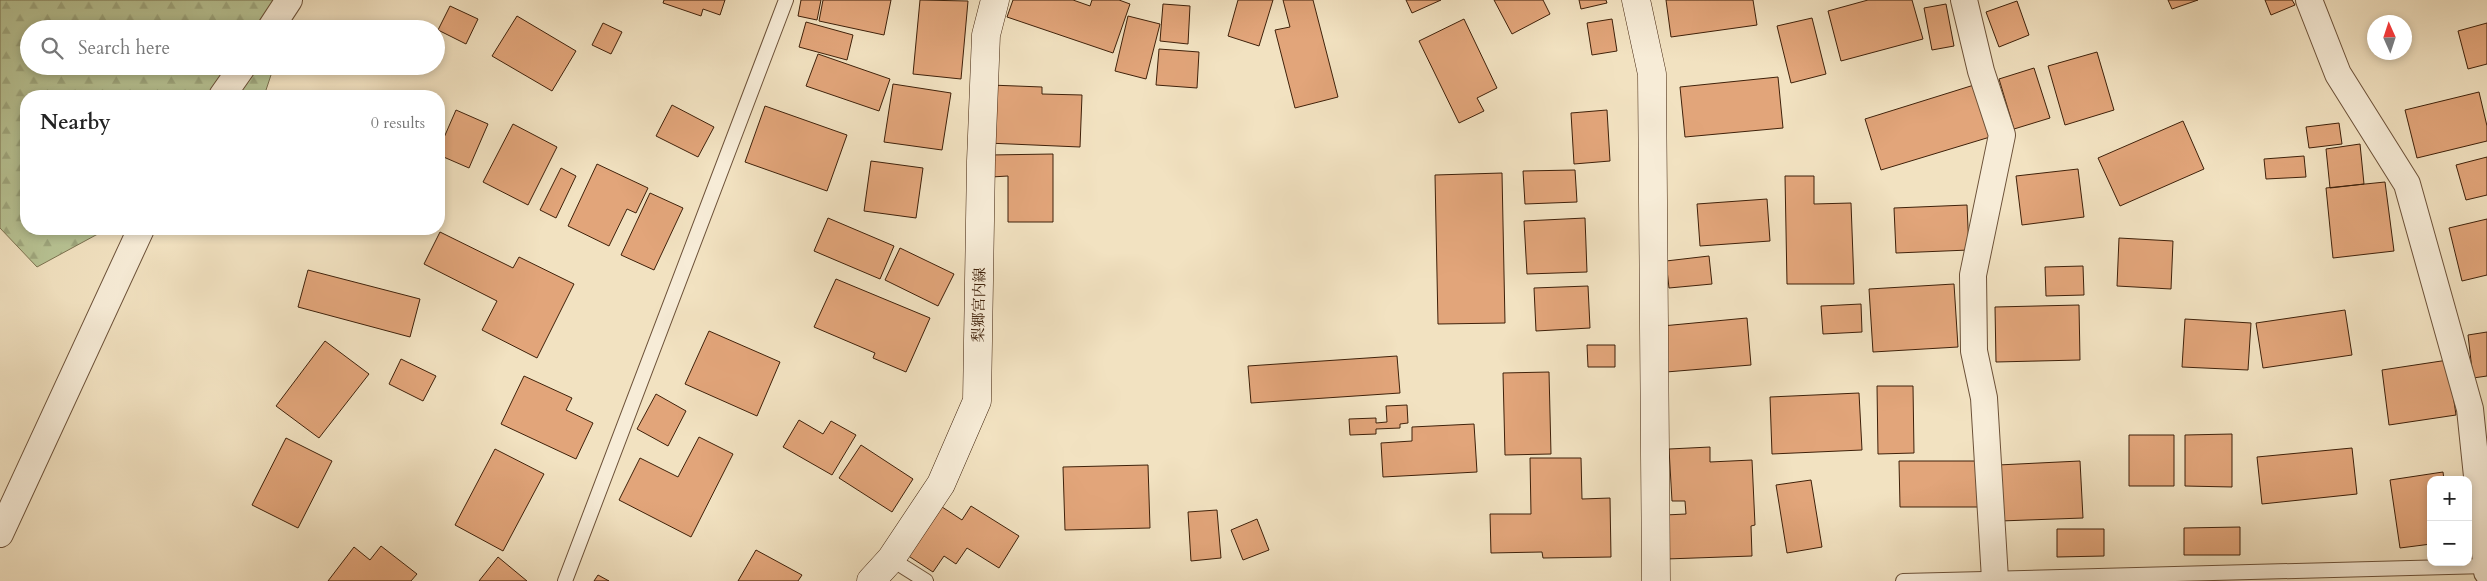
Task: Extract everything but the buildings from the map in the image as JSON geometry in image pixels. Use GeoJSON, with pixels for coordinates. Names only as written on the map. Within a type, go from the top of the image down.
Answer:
{"type":"FeatureCollection","features":[{"type":"Feature","properties":{"kind":"main road","name":"梨郷宮内線"},"geometry":{"type":"LineString","coordinates":[[871,581],[892,558],[941,484],[977,401],[981,161],[986,35],[995,0]]}},
{"type":"Feature","properties":{"kind":"main road"},"geometry":{"type":"LineString","coordinates":[[1636,0],[1652,74],[1656,581]]}},
{"type":"Feature","properties":{"kind":"street"},"geometry":{"type":"LineString","coordinates":[[276,20],[289,0]]}},
{"type":"Feature","properties":{"kind":"street"},"geometry":{"type":"LineString","coordinates":[[1964,0],[1981,71],[2002,135],[1973,275],[1974,351],[1984,398],[1996,580]]}},
{"type":"Feature","properties":{"kind":"street"},"geometry":{"type":"LineString","coordinates":[[2310,0],[2338,74],[2408,184],[2470,409],[2487,572]]}},
{"type":"Feature","properties":{"kind":"street"},"geometry":{"type":"LineString","coordinates":[[226,90],[237,75]]}},
{"type":"Feature","properties":{"kind":"street"},"geometry":{"type":"LineString","coordinates":[[0,534],[138,235]]}},
{"type":"Feature","properties":{"kind":"lane"},"geometry":{"type":"LineString","coordinates":[[565,581],[786,0]]}},
{"type":"Feature","properties":{"kind":"lane"},"geometry":{"type":"LineString","coordinates":[[892,558],[926,581]]}},
{"type":"Feature","properties":{"kind":"lane"},"geometry":{"type":"LineString","coordinates":[[1903,581],[2487,566]]}},
{"type":"Feature","properties":{"kind":"green space"},"geometry":{"type":"Polygon","coordinates":[[[0,0],[296,0],[290,20],[20,20],[20,75],[271,75],[266,90],[20,90],[20,235],[96,235],[37,267],[0,228],[0,0]]]}}]}
